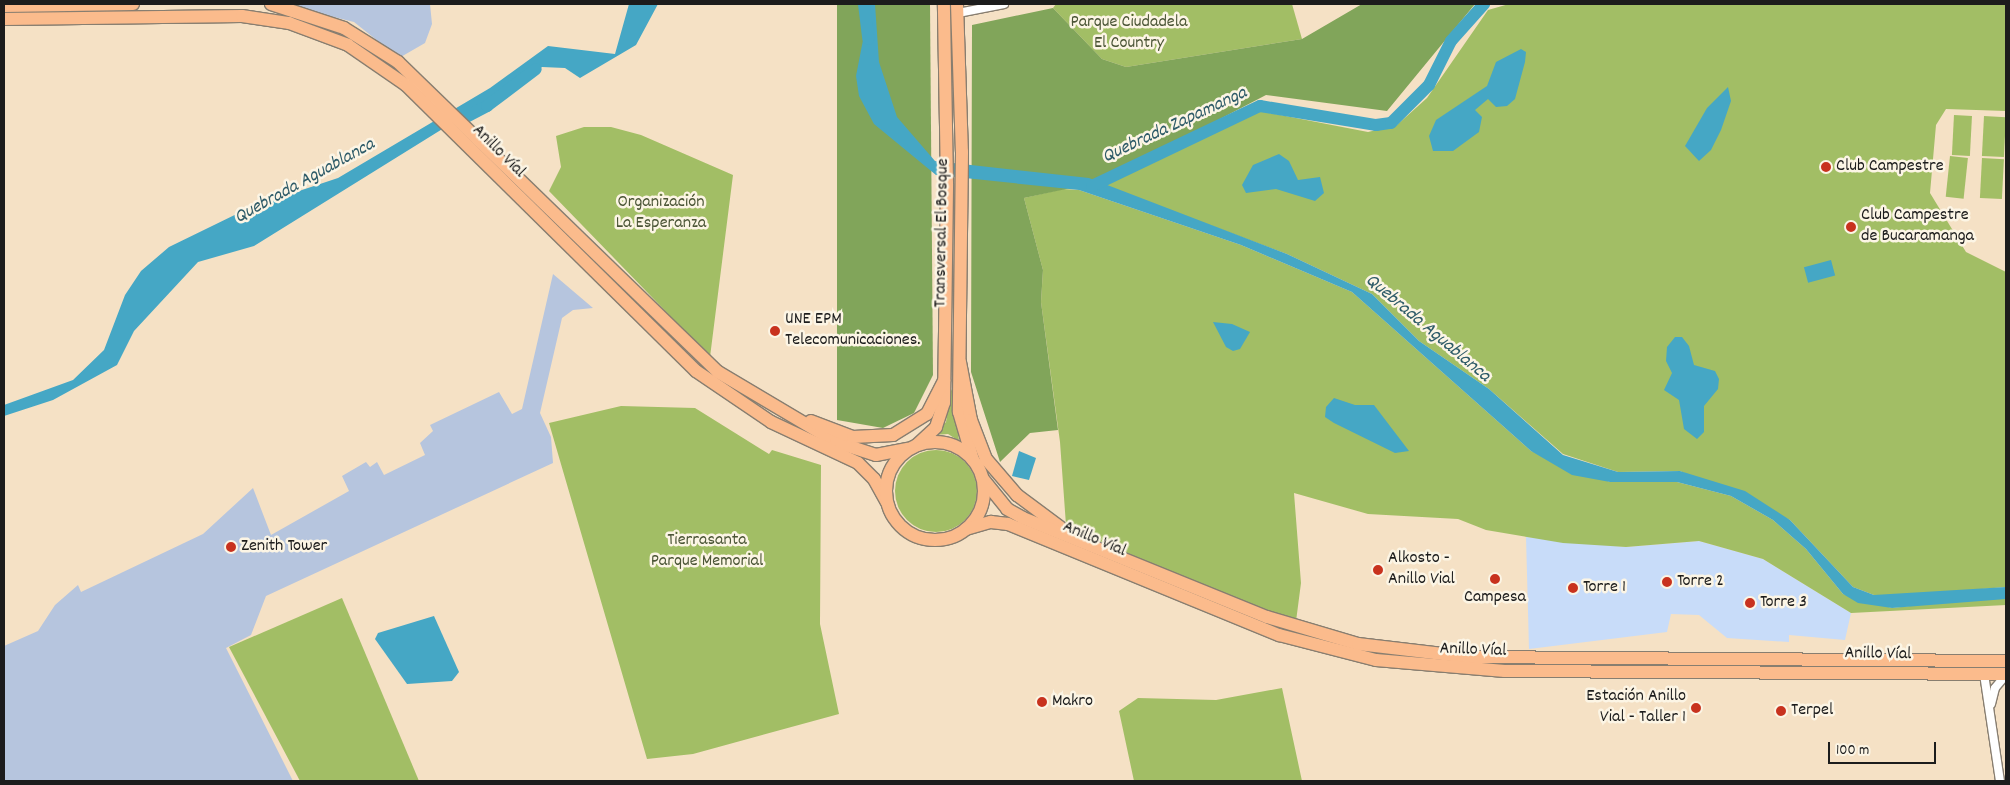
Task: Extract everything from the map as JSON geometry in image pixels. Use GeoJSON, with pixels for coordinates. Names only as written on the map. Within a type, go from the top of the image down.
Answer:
{"type":"FeatureCollection","features":[{"type":"Feature","properties":{"kind":"main road"},"geometry":{"type":"LineString","coordinates":[[4,6],[133,4]]}},
{"type":"Feature","properties":{"kind":"main road","name":"Anillo Víal"},"geometry":{"type":"LineString","coordinates":[[270,4],[351,32],[398,62],[467,127],[694,354],[789,416],[863,452],[888,455],[912,447]]}},
{"type":"Feature","properties":{"kind":"main road","name":"Transversal El Bosque"},"geometry":{"type":"LineString","coordinates":[[912,447],[939,422],[944,380],[947,152],[944,4]]}},
{"type":"Feature","properties":{"kind":"main road","name":"Transversal El Bosque"},"geometry":{"type":"LineString","coordinates":[[957,8],[962,152],[961,428],[973,460]]}},
{"type":"Feature","properties":{"kind":"main road","name":"Anillo Víal"},"geometry":{"type":"LineString","coordinates":[[4,19],[219,15],[274,20],[319,32],[362,52],[424,103],[696,371],[771,422],[858,463],[873,478],[887,502]]}},
{"type":"Feature","properties":{"kind":"main road"},"geometry":{"type":"LineString","coordinates":[[960,362],[971,420],[990,464],[1024,500],[1090,545]]}},
{"type":"Feature","properties":{"kind":"main road"},"geometry":{"type":"LineString","coordinates":[[789,416],[853,437],[883,438],[920,421],[936,402],[944,380]]}},
{"type":"Feature","properties":{"kind":"main road"},"geometry":{"type":"LineString","coordinates":[[947,443],[973,460],[983,479],[981,510],[966,529],[940,540],[919,537],[901,526],[887,502],[889,472],[912,447],[947,443]]}},
{"type":"Feature","properties":{"kind":"main road","name":"Anillo Víal"},"geometry":{"type":"LineString","coordinates":[[983,479],[1013,513],[1090,545],[1302,630],[1418,654],[2006,660]]}},
{"type":"Feature","properties":{"kind":"main road","name":"Anillo Víal"},"geometry":{"type":"LineString","coordinates":[[966,529],[991,522],[1008,524],[1279,636],[1376,660],[1505,671],[2006,674]]}},
{"type":"Feature","properties":{"kind":"street"},"geometry":{"type":"LineString","coordinates":[[957,8],[1004,4]]}},
{"type":"Feature","properties":{"kind":"street"},"geometry":{"type":"LineString","coordinates":[[1984,674],[1991,706],[2000,781]]}},
{"type":"Feature","properties":{"kind":"street"},"geometry":{"type":"LineString","coordinates":[[1991,706],[1995,688],[2006,674]]}},
{"type":"Feature","properties":{"kind":"shaded area"},"geometry":{"type":"Polygon","coordinates":[[[281,4],[430,4],[432,24],[425,43],[399,58],[354,22],[281,4]]]}},
{"type":"Feature","properties":{"kind":"shaded area"},"geometry":{"type":"Polygon","coordinates":[[[553,274],[593,308],[573,310],[562,318],[540,413],[551,437],[553,463],[266,596],[251,635],[226,648],[293,781],[4,781],[4,646],[38,631],[55,605],[78,585],[81,592],[203,534],[253,488],[271,535],[349,491],[342,476],[366,462],[370,467],[377,462],[384,475],[425,455],[420,443],[433,431],[430,425],[499,392],[512,414],[522,409],[553,274]]]}},
{"type":"Feature","properties":{"kind":"shaded area"},"geometry":{"type":"Polygon","coordinates":[[[1526,537],[1626,547],[1699,541],[1763,559],[1851,613],[1845,640],[1789,635],[1789,642],[1727,638],[1699,615],[1671,614],[1667,632],[1529,649],[1526,537]]]}},
{"type":"Feature","properties":{"kind":"green space"},"geometry":{"type":"Polygon","coordinates":[[[837,4],[930,4],[933,375],[914,413],[883,428],[837,420],[837,4]]]}},
{"type":"Feature","properties":{"kind":"green space","name":"Parque Ciudadela El Country"},"geometry":{"type":"Polygon","coordinates":[[[1056,4],[1292,4],[1302,39],[1126,67],[1102,59],[1053,8],[1056,4]]]}},
{"type":"Feature","properties":{"kind":"green space"},"geometry":{"type":"Polygon","coordinates":[[[1362,4],[1475,4],[1387,111],[1266,95],[1099,182],[1024,198],[1043,270],[1041,302],[1058,430],[1030,433],[1000,462],[971,372],[972,25],[1053,8],[1102,59],[1126,67],[1302,39],[1362,4]]]}},
{"type":"Feature","properties":{"kind":"green space","name":"Club Campestre de Bucaramanga"},"geometry":{"type":"Polygon","coordinates":[[[1509,4],[2006,4],[2006,111],[1946,109],[1936,125],[1930,193],[1966,252],[2006,272],[2006,587],[1898,596],[1874,595],[1853,587],[1790,520],[1680,471],[1618,472],[1563,454],[1489,389],[1419,341],[1372,294],[1287,254],[1100,184],[1128,167],[1259,111],[1368,132],[1397,125],[1427,98],[1488,10],[1509,4]]]}},
{"type":"Feature","properties":{"kind":"green space"},"geometry":{"type":"Polygon","coordinates":[[[1954,115],[1972,116],[1970,156],[1952,155],[1954,115]]]}},
{"type":"Feature","properties":{"kind":"green space"},"geometry":{"type":"Polygon","coordinates":[[[1984,116],[2006,117],[2004,157],[1982,156],[1984,116]]]}},
{"type":"Feature","properties":{"kind":"green space","name":"Organización La Esperanza"},"geometry":{"type":"Polygon","coordinates":[[[584,127],[611,127],[641,135],[733,175],[710,357],[549,191],[561,167],[556,136],[584,127]]]}},
{"type":"Feature","properties":{"kind":"green space"},"geometry":{"type":"Polygon","coordinates":[[[1950,156],[1968,158],[1964,199],[1946,197],[1950,156]]]}},
{"type":"Feature","properties":{"kind":"green space"},"geometry":{"type":"Polygon","coordinates":[[[1982,158],[2004,159],[2002,199],[1980,198],[1982,158]]]}},
{"type":"Feature","properties":{"kind":"green space"},"geometry":{"type":"Polygon","coordinates":[[[1063,189],[1079,190],[1241,245],[1352,292],[1531,451],[1610,482],[1677,482],[1731,496],[1773,520],[1806,549],[1843,594],[1892,608],[1972,599],[2006,599],[2006,605],[1851,613],[1763,559],[1699,541],[1626,547],[1563,543],[1486,530],[1458,519],[1368,514],[1294,493],[1301,583],[1295,629],[1067,539],[1060,442],[1041,302],[1043,270],[1024,198],[1063,189]]]}},
{"type":"Feature","properties":{"kind":"green space"},"geometry":{"type":"Polygon","coordinates":[[[951,389],[954,395],[959,441],[948,434],[934,435],[946,422],[951,389]]]}},
{"type":"Feature","properties":{"kind":"green space","name":"Tierrasanta Parque Memorial"},"geometry":{"type":"Polygon","coordinates":[[[621,406],[695,408],[769,454],[772,450],[821,465],[820,624],[839,714],[693,754],[647,759],[549,423],[621,406]]]}},
{"type":"Feature","properties":{"kind":"green space"},"geometry":{"type":"Polygon","coordinates":[[[936,450],[952,453],[965,462],[974,475],[977,491],[974,507],[965,520],[952,529],[936,532],[920,529],[907,520],[898,507],[895,491],[898,475],[907,462],[920,453],[936,450]]]}},
{"type":"Feature","properties":{"kind":"green space"},"geometry":{"type":"Polygon","coordinates":[[[342,598],[419,781],[300,781],[229,647],[342,598]]]}},
{"type":"Feature","properties":{"kind":"green space"},"geometry":{"type":"Polygon","coordinates":[[[1282,688],[1302,781],[1134,781],[1119,711],[1138,698],[1216,700],[1282,688]]]}},
{"type":"Feature","properties":{"kind":"water"},"geometry":{"type":"Polygon","coordinates":[[[629,4],[658,4],[636,45],[580,78],[565,68],[542,67],[254,246],[198,262],[134,331],[117,365],[53,400],[4,416],[4,405],[73,380],[104,350],[125,295],[141,271],[169,247],[251,207],[338,178],[490,88],[548,46],[615,54],[629,4]]]}},
{"type":"Feature","properties":{"kind":"water"},"geometry":{"type":"Polygon","coordinates":[[[870,4],[875,4],[879,62],[897,117],[935,161],[1089,178],[1287,254],[1372,294],[1419,341],[1489,389],[1563,455],[1618,472],[1680,471],[1745,491],[1790,520],[1853,587],[1874,595],[2006,587],[2006,599],[1892,608],[1858,603],[1843,594],[1806,549],[1773,520],[1731,496],[1677,482],[1610,482],[1572,475],[1531,451],[1352,292],[1241,245],[1079,190],[936,175],[874,124],[859,96],[856,76],[870,4]]]}},
{"type":"Feature","properties":{"kind":"water"},"geometry":{"type":"Polygon","coordinates":[[[1521,49],[1526,52],[1525,62],[1515,99],[1507,106],[1496,107],[1488,99],[1475,110],[1482,117],[1479,132],[1453,151],[1433,151],[1429,136],[1436,120],[1487,86],[1496,62],[1521,49]]]}},
{"type":"Feature","properties":{"kind":"water"},"geometry":{"type":"Polygon","coordinates":[[[1728,87],[1731,101],[1721,130],[1711,150],[1699,161],[1685,146],[1707,108],[1728,87]]]}},
{"type":"Feature","properties":{"kind":"water"},"geometry":{"type":"Polygon","coordinates":[[[1279,154],[1289,161],[1298,180],[1320,177],[1324,193],[1315,201],[1276,189],[1246,193],[1242,185],[1253,165],[1279,154]]]}},
{"type":"Feature","properties":{"kind":"water"},"geometry":{"type":"Polygon","coordinates":[[[1831,260],[1835,275],[1808,283],[1804,267],[1831,260]]]}},
{"type":"Feature","properties":{"kind":"water"},"geometry":{"type":"Polygon","coordinates":[[[1213,322],[1232,324],[1250,332],[1240,349],[1233,351],[1226,347],[1213,322]]]}},
{"type":"Feature","properties":{"kind":"water"},"geometry":{"type":"Polygon","coordinates":[[[1675,337],[1682,337],[1689,346],[1694,365],[1715,371],[1719,379],[1718,389],[1704,406],[1704,432],[1697,439],[1684,429],[1679,400],[1664,390],[1672,373],[1666,361],[1667,347],[1675,337]]]}},
{"type":"Feature","properties":{"kind":"water"},"geometry":{"type":"Polygon","coordinates":[[[1334,398],[1355,405],[1374,405],[1409,451],[1395,453],[1325,417],[1326,407],[1334,398]]]}},
{"type":"Feature","properties":{"kind":"water"},"geometry":{"type":"Polygon","coordinates":[[[1019,451],[1036,458],[1029,480],[1012,476],[1019,451]]]}},
{"type":"Feature","properties":{"kind":"water"},"geometry":{"type":"Polygon","coordinates":[[[434,616],[459,672],[452,681],[407,684],[375,639],[378,633],[434,616]]]}},
{"type":"Feature","properties":{"kind":"waterway","name":"Quebrada Aguablanca"},"geometry":{"type":"LineString","coordinates":[[864,4],[868,39]]}},
{"type":"Feature","properties":{"kind":"waterway","name":"Quebrada Zapamanga"},"geometry":{"type":"LineString","coordinates":[[1092,186],[1260,106],[1376,125],[1391,123],[1429,85],[1451,41],[1484,4]]}},
{"type":"Feature","properties":{"kind":"waterway","name":"Quebrada Aguablanca"},"geometry":{"type":"LineString","coordinates":[[451,125],[487,106],[536,69]]}},
{"type":"Feature","properties":{"kind":"place","name":"Club Campestre"},"geometry":{"type":"Point","coordinates":[1826,167]}},
{"type":"Feature","properties":{"kind":"place","name":"Club Campestre de Bucaramanga"},"geometry":{"type":"Point","coordinates":[1851,227]}},
{"type":"Feature","properties":{"kind":"place","name":"UNE EPM Telecomunicaciones."},"geometry":{"type":"Point","coordinates":[775,331]}},
{"type":"Feature","properties":{"kind":"place","name":"Zenith Tower"},"geometry":{"type":"Point","coordinates":[231,547]}},
{"type":"Feature","properties":{"kind":"place","name":"Alkosto - Anillo Vial"},"geometry":{"type":"Point","coordinates":[1378,570]}},
{"type":"Feature","properties":{"kind":"place","name":"Campesa"},"geometry":{"type":"Point","coordinates":[1495,579]}},
{"type":"Feature","properties":{"kind":"place","name":"Torre 2"},"geometry":{"type":"Point","coordinates":[1667,582]}},
{"type":"Feature","properties":{"kind":"place","name":"Torre 1"},"geometry":{"type":"Point","coordinates":[1573,588]}},
{"type":"Feature","properties":{"kind":"place","name":"Torre 3"},"geometry":{"type":"Point","coordinates":[1750,603]}},
{"type":"Feature","properties":{"kind":"place","name":"Makro"},"geometry":{"type":"Point","coordinates":[1042,702]}},
{"type":"Feature","properties":{"kind":"place","name":"Estación Anillo Vial - Taller 1"},"geometry":{"type":"Point","coordinates":[1696,708]}},
{"type":"Feature","properties":{"kind":"place","name":"Terpel"},"geometry":{"type":"Point","coordinates":[1781,711]}}]}
